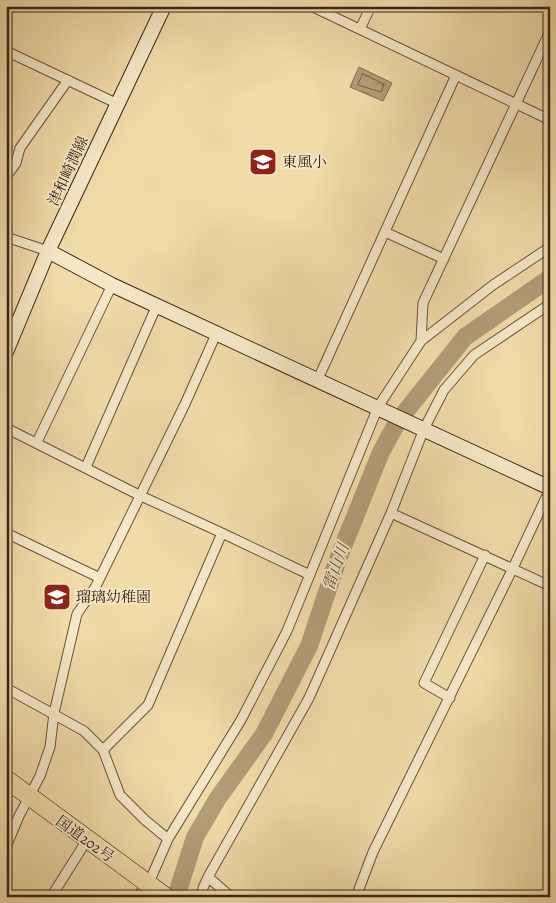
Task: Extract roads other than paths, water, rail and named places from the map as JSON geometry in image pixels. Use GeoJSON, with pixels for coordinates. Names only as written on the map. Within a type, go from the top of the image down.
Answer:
{"type":"FeatureCollection","features":[{"type":"Feature","properties":{"kind":"highway","name":"国道202号"},"geometry":{"type":"LineString","coordinates":[[6,779],[157,892]]}},
{"type":"Feature","properties":{"kind":"street","name":"津和崎潤線"},"geometry":{"type":"LineString","coordinates":[[6,352],[48,251],[164,6]]}},
{"type":"Feature","properties":{"kind":"street"},"geometry":{"type":"LineString","coordinates":[[311,6],[550,120]]}},
{"type":"Feature","properties":{"kind":"street"},"geometry":{"type":"LineString","coordinates":[[360,29],[371,6]]}},
{"type":"Feature","properties":{"kind":"street"},"geometry":{"type":"LineString","coordinates":[[421,341],[423,303],[549,36]]}},
{"type":"Feature","properties":{"kind":"street"},"geometry":{"type":"LineString","coordinates":[[6,51],[118,104]]}},
{"type":"Feature","properties":{"kind":"street"},"geometry":{"type":"LineString","coordinates":[[318,380],[456,75]]}},
{"type":"Feature","properties":{"kind":"street"},"geometry":{"type":"LineString","coordinates":[[6,177],[16,163],[20,148],[68,80]]}},
{"type":"Feature","properties":{"kind":"street"},"geometry":{"type":"LineString","coordinates":[[385,232],[444,259]]}},
{"type":"Feature","properties":{"kind":"street"},"geometry":{"type":"LineString","coordinates":[[6,237],[48,251],[112,285],[378,406],[550,488],[450,698],[373,852],[356,897]]}},
{"type":"Feature","properties":{"kind":"street"},"geometry":{"type":"LineString","coordinates":[[157,892],[168,838],[241,720],[287,631],[378,406],[421,341],[493,285],[550,247]]}},
{"type":"Feature","properties":{"kind":"street"},"geometry":{"type":"LineString","coordinates":[[37,442],[112,285]]}},
{"type":"Feature","properties":{"kind":"street"},"geometry":{"type":"LineString","coordinates":[[202,897],[203,888],[208,877],[309,698],[391,512],[424,429],[444,390],[474,355],[550,304]]}},
{"type":"Feature","properties":{"kind":"street"},"geometry":{"type":"LineString","coordinates":[[86,467],[157,305]]}},
{"type":"Feature","properties":{"kind":"street"},"geometry":{"type":"LineString","coordinates":[[6,847],[40,776],[50,747],[54,713],[76,614],[100,578],[217,332]]}},
{"type":"Feature","properties":{"kind":"street"},"geometry":{"type":"LineString","coordinates":[[6,428],[37,442],[140,496],[222,532],[310,575]]}},
{"type":"Feature","properties":{"kind":"street"},"geometry":{"type":"LineString","coordinates":[[391,512],[550,586]]}},
{"type":"Feature","properties":{"kind":"street"},"geometry":{"type":"LineString","coordinates":[[103,750],[148,705],[222,532]]}},
{"type":"Feature","properties":{"kind":"street"},"geometry":{"type":"LineString","coordinates":[[6,533],[100,578]]}},
{"type":"Feature","properties":{"kind":"street"},"geometry":{"type":"LineString","coordinates":[[450,698],[424,684],[485,555]]}},
{"type":"Feature","properties":{"kind":"street"},"geometry":{"type":"LineString","coordinates":[[6,688],[84,731],[103,750],[120,795],[145,820],[168,838]]}},
{"type":"Feature","properties":{"kind":"street"},"geometry":{"type":"LineString","coordinates":[[51,897],[87,840]]}},
{"type":"Feature","properties":{"kind":"street"},"geometry":{"type":"LineString","coordinates":[[208,877],[231,897]]}},
{"type":"Feature","properties":{"kind":"water"},"geometry":{"type":"Polygon","coordinates":[[[359,67],[392,83],[383,101],[350,87],[359,67]]]}},
{"type":"Feature","properties":{"kind":"waterway","name":"雷山川"},"geometry":{"type":"LineString","coordinates":[[176,897],[195,837],[218,798],[264,734],[309,646],[338,559],[381,452],[398,421],[465,337],[550,278]]}},
{"type":"Feature","properties":{"kind":"waterway"},"geometry":{"type":"LineString","coordinates":[[134,897],[137,890]]}},
{"type":"Feature","properties":{"kind":"place","name":"東風小"},"geometry":{"type":"Point","coordinates":[263,162]}},
{"type":"Feature","properties":{"kind":"place","name":"瑠璃幼稚園"},"geometry":{"type":"Point","coordinates":[57,597]}}]}
